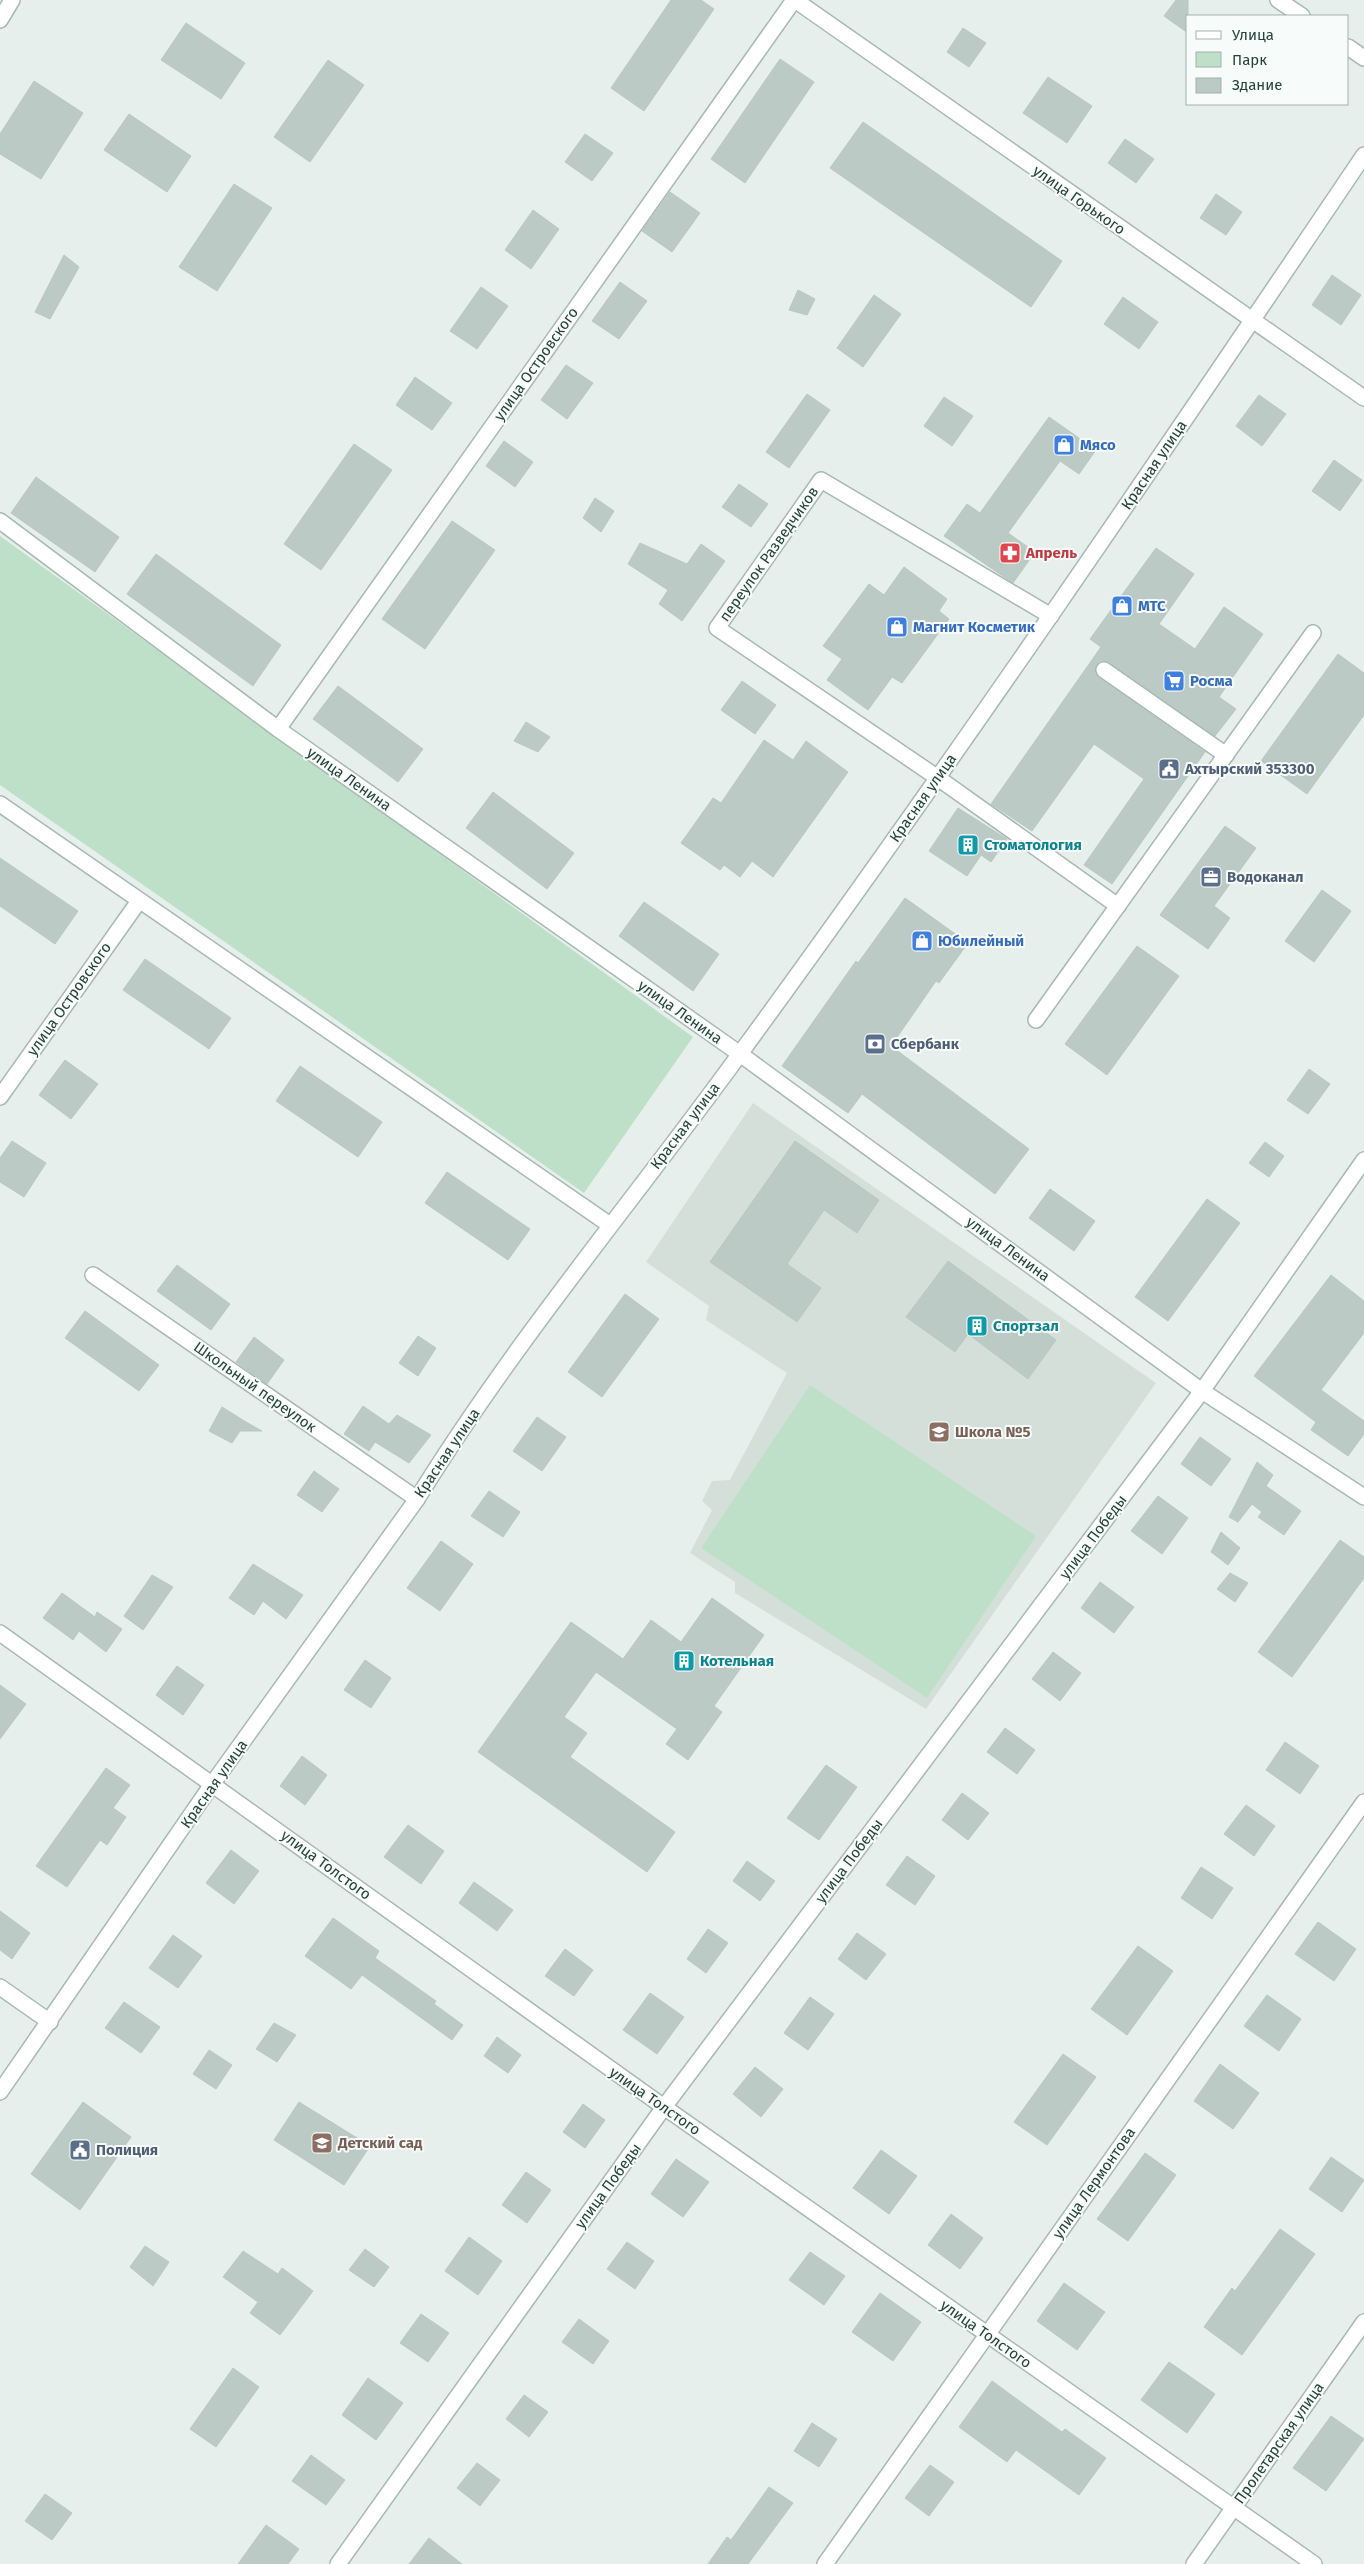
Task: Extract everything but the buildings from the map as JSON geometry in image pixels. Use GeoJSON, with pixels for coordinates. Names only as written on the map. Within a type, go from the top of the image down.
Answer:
{"type":"FeatureCollection","features":[{"type":"Feature","properties":{"kind":"street"},"geometry":{"type":"LineString","coordinates":[[0,20],[12,0]]}},
{"type":"Feature","properties":{"kind":"street","name":"улица Горького"},"geometry":{"type":"LineString","coordinates":[[794,0],[1364,398]]}},
{"type":"Feature","properties":{"kind":"street","name":"улица Островского"},"geometry":{"type":"LineString","coordinates":[[278,729],[794,0]]}},
{"type":"Feature","properties":{"kind":"street"},"geometry":{"type":"LineString","coordinates":[[1278,0],[1300,15]]}},
{"type":"Feature","properties":{"kind":"street"},"geometry":{"type":"LineString","coordinates":[[1349,48],[1364,58]]}},
{"type":"Feature","properties":{"kind":"street","name":"Красная улица"},"geometry":{"type":"LineString","coordinates":[[0,2092],[213,1783],[417,1499],[446,1453],[610,1225],[740,1054],[938,778],[1051,616],[1364,154]]}},
{"type":"Feature","properties":{"kind":"street","name":"переулок Разведчиков"},"geometry":{"type":"LineString","coordinates":[[938,778],[717,628],[821,480],[1051,616]]}},
{"type":"Feature","properties":{"kind":"street","name":"улица Ленина"},"geometry":{"type":"LineString","coordinates":[[0,521],[278,729],[740,1054],[1202,1391],[1364,1497]]}},
{"type":"Feature","properties":{"kind":"street"},"geometry":{"type":"LineString","coordinates":[[1036,1020],[1313,633]]}},
{"type":"Feature","properties":{"kind":"street"},"geometry":{"type":"LineString","coordinates":[[1104,670],[1226,755]]}},
{"type":"Feature","properties":{"kind":"street"},"geometry":{"type":"LineString","coordinates":[[938,778],[1118,906]]}},
{"type":"Feature","properties":{"kind":"street"},"geometry":{"type":"LineString","coordinates":[[0,804],[610,1225]]}},
{"type":"Feature","properties":{"kind":"street","name":"улица Островского"},"geometry":{"type":"LineString","coordinates":[[0,1096],[138,901]]}},
{"type":"Feature","properties":{"kind":"street","name":"улица Победы"},"geometry":{"type":"LineString","coordinates":[[338,2564],[664,2107],[1202,1391],[1364,1160]]}},
{"type":"Feature","properties":{"kind":"street","name":"Школьный переулок"},"geometry":{"type":"LineString","coordinates":[[93,1275],[417,1499]]}},
{"type":"Feature","properties":{"kind":"street","name":"улица Толстого"},"geometry":{"type":"LineString","coordinates":[[0,1633],[213,1783],[664,2107],[1314,2564]]}},
{"type":"Feature","properties":{"kind":"street","name":"улица Лермонтова"},"geometry":{"type":"LineString","coordinates":[[825,2564],[1364,1802]]}},
{"type":"Feature","properties":{"kind":"street"},"geometry":{"type":"LineString","coordinates":[[0,1986],[50,2022]]}},
{"type":"Feature","properties":{"kind":"street","name":"Пролетарская улица"},"geometry":{"type":"LineString","coordinates":[[1194,2564],[1364,2322]]}},
{"type":"Feature","properties":{"kind":"shaded area","name":"Школа №5"},"geometry":{"type":"Polygon","coordinates":[[[753,1103],[1156,1383],[926,1709],[735,1593],[735,1582],[690,1553],[712,1510],[702,1501],[712,1481],[730,1480],[787,1373],[706,1320],[709,1306],[646,1262],[753,1103]]]}},
{"type":"Feature","properties":{"kind":"green space"},"geometry":{"type":"Polygon","coordinates":[[[0,536],[693,1037],[584,1193],[0,785],[0,536]]]}},
{"type":"Feature","properties":{"kind":"green space"},"geometry":{"type":"Polygon","coordinates":[[[810,1385],[1036,1536],[927,1698],[701,1548],[810,1385]]]}},
{"type":"Feature","properties":{"kind":"place","name":"Мясо"},"geometry":{"type":"Point","coordinates":[1064,445]}},
{"type":"Feature","properties":{"kind":"place","name":"Апрель"},"geometry":{"type":"Point","coordinates":[1010,553]}},
{"type":"Feature","properties":{"kind":"place","name":"МТС"},"geometry":{"type":"Point","coordinates":[1122,606]}},
{"type":"Feature","properties":{"kind":"place","name":"Магнит Косметик"},"geometry":{"type":"Point","coordinates":[897,627]}},
{"type":"Feature","properties":{"kind":"place","name":"Росма"},"geometry":{"type":"Point","coordinates":[1174,681]}},
{"type":"Feature","properties":{"kind":"place","name":"Ахтырский 353300"},"geometry":{"type":"Point","coordinates":[1169,769]}},
{"type":"Feature","properties":{"kind":"place","name":"Стоматология"},"geometry":{"type":"Point","coordinates":[968,845]}},
{"type":"Feature","properties":{"kind":"place","name":"Водоканал"},"geometry":{"type":"Point","coordinates":[1211,877]}},
{"type":"Feature","properties":{"kind":"place","name":"Юбилейный"},"geometry":{"type":"Point","coordinates":[922,941]}},
{"type":"Feature","properties":{"kind":"place","name":"Сбербанк"},"geometry":{"type":"Point","coordinates":[875,1044]}},
{"type":"Feature","properties":{"kind":"place","name":"Спортзал"},"geometry":{"type":"Point","coordinates":[977,1326]}},
{"type":"Feature","properties":{"kind":"place","name":"Школа №5"},"geometry":{"type":"Point","coordinates":[939,1432]}},
{"type":"Feature","properties":{"kind":"place","name":"Котельная"},"geometry":{"type":"Point","coordinates":[684,1661]}},
{"type":"Feature","properties":{"kind":"place","name":"Детский сад"},"geometry":{"type":"Point","coordinates":[322,2143]}},
{"type":"Feature","properties":{"kind":"place","name":"Полиция"},"geometry":{"type":"Point","coordinates":[80,2150]}}]}
